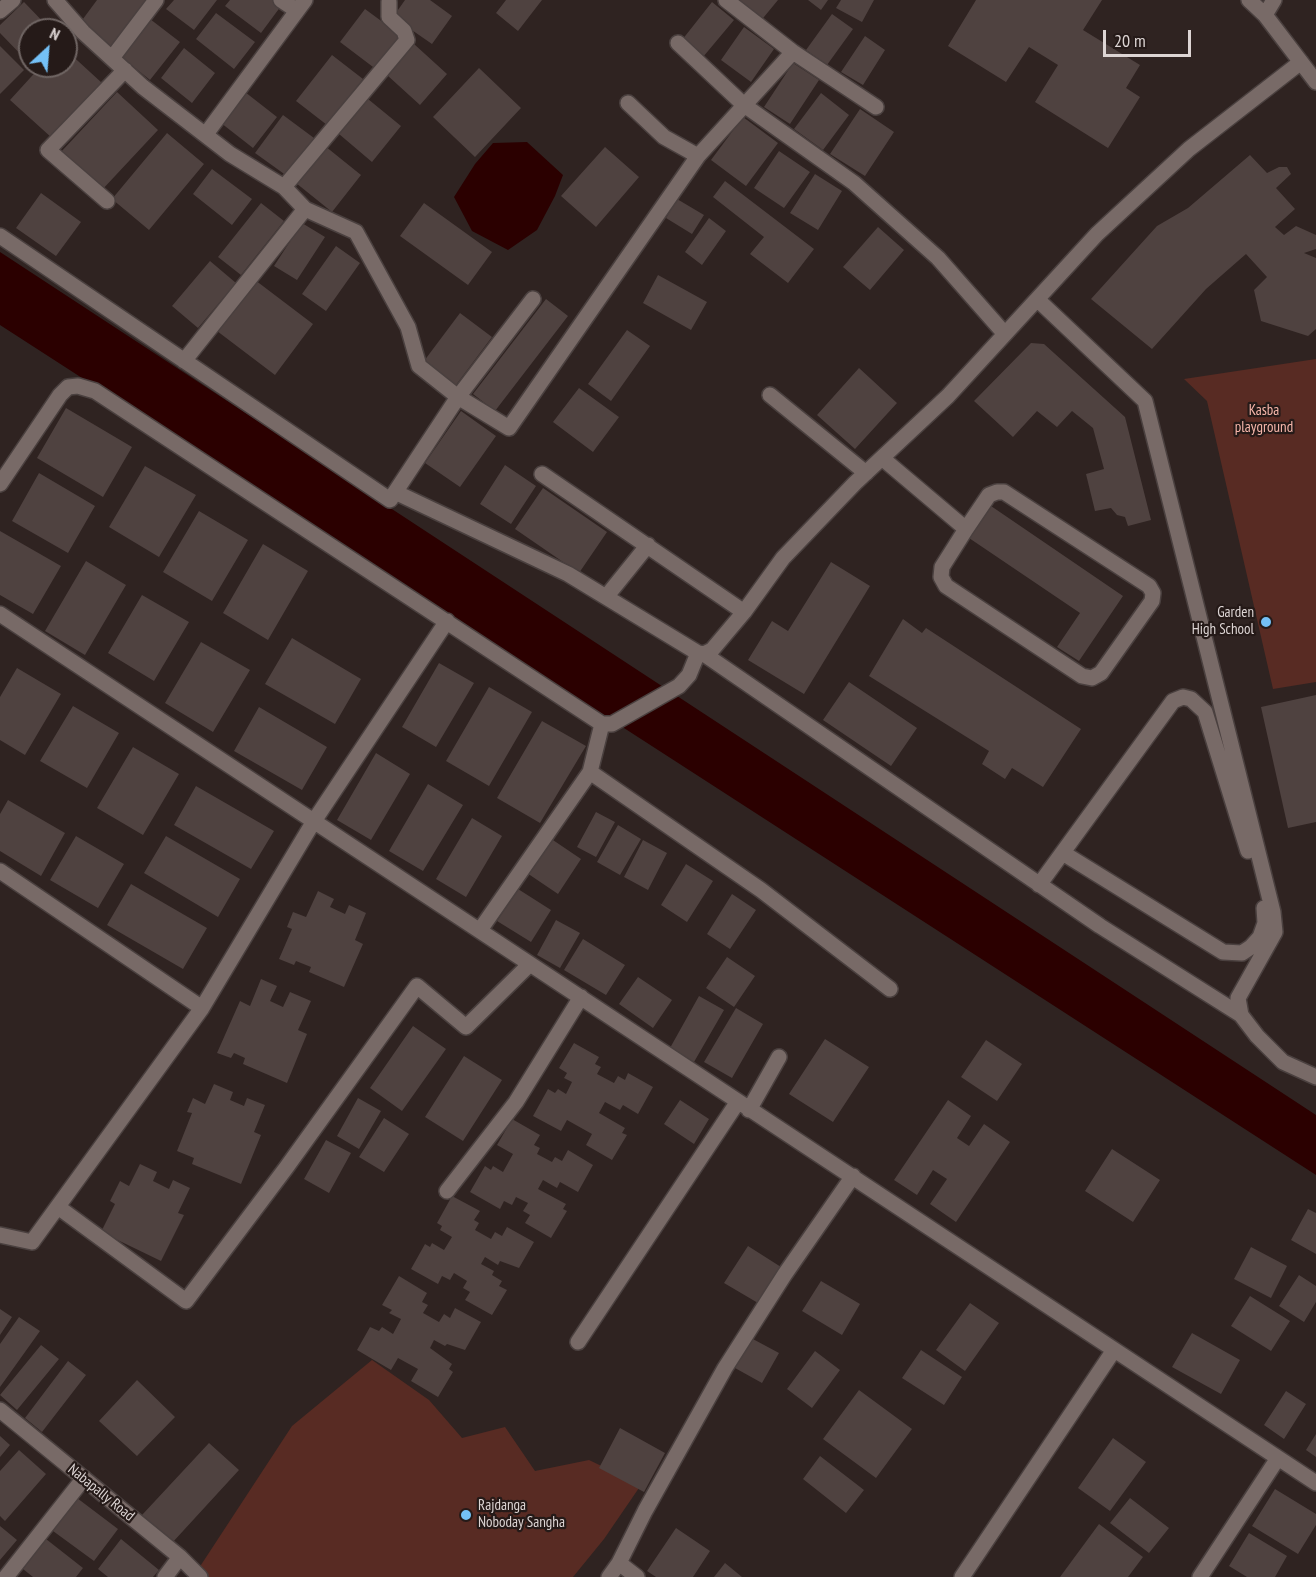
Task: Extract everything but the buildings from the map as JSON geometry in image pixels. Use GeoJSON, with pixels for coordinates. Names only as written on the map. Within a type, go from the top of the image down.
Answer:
{"type":"FeatureCollection","features":[{"type":"Feature","properties":{"kind":"street"},"geometry":{"type":"LineString","coordinates":[[0,11],[13,0]]}},
{"type":"Feature","properties":{"kind":"street"},"geometry":{"type":"LineString","coordinates":[[55,0],[83,32],[125,70],[230,154],[284,187],[305,209],[356,232],[408,327],[419,366],[458,397],[508,428],[698,156],[792,52]]}},
{"type":"Feature","properties":{"kind":"street"},"geometry":{"type":"LineString","coordinates":[[112,58],[156,0]]}},
{"type":"Feature","properties":{"kind":"street"},"geometry":{"type":"LineString","coordinates":[[206,134],[301,5],[281,0]]}},
{"type":"Feature","properties":{"kind":"street"},"geometry":{"type":"LineString","coordinates":[[726,0],[792,52],[876,107]]}},
{"type":"Feature","properties":{"kind":"street"},"geometry":{"type":"LineString","coordinates":[[1249,0],[1265,15],[1316,82]]}},
{"type":"Feature","properties":{"kind":"street"},"geometry":{"type":"LineString","coordinates":[[1265,15],[1274,0]]}},
{"type":"Feature","properties":{"kind":"street"},"geometry":{"type":"LineString","coordinates":[[284,187],[406,40],[404,31],[389,17],[388,1]]}},
{"type":"Feature","properties":{"kind":"street"},"geometry":{"type":"LineString","coordinates":[[678,43],[744,105],[854,183],[938,258],[1004,333]]}},
{"type":"Feature","properties":{"kind":"street"},"geometry":{"type":"LineString","coordinates":[[480,930],[590,772],[607,724],[679,686],[689,675],[701,654],[712,650],[744,612],[783,558],[866,473],[948,396],[1097,234],[1189,149],[1301,62]]}},
{"type":"Feature","properties":{"kind":"street"},"geometry":{"type":"LineString","coordinates":[[107,201],[48,150],[125,70]]}},
{"type":"Feature","properties":{"kind":"street"},"geometry":{"type":"LineString","coordinates":[[628,103],[664,137],[698,156]]}},
{"type":"Feature","properties":{"kind":"street"},"geometry":{"type":"LineString","coordinates":[[184,361],[305,209]]}},
{"type":"Feature","properties":{"kind":"street"},"geometry":{"type":"LineString","coordinates":[[0,236],[390,500],[458,397],[532,299]]}},
{"type":"Feature","properties":{"kind":"street"},"geometry":{"type":"LineString","coordinates":[[1038,300],[1145,401],[1264,906],[1265,923],[1260,937],[1242,953],[1224,952],[1063,853]]}},
{"type":"Feature","properties":{"kind":"street"},"geometry":{"type":"LineString","coordinates":[[0,484],[60,395],[68,387],[95,391],[607,724]]}},
{"type":"Feature","properties":{"kind":"street"},"geometry":{"type":"LineString","coordinates":[[770,394],[866,473]]}},
{"type":"Feature","properties":{"kind":"street"},"geometry":{"type":"LineString","coordinates":[[882,458],[966,529]]}},
{"type":"Feature","properties":{"kind":"street"},"geometry":{"type":"LineString","coordinates":[[542,474],[744,612]]}},
{"type":"Feature","properties":{"kind":"street"},"geometry":{"type":"LineString","coordinates":[[394,492],[568,574],[701,654],[1039,885],[1241,1015],[1257,1036],[1284,1062],[1316,1077]]}},
{"type":"Feature","properties":{"kind":"street"},"geometry":{"type":"LineString","coordinates":[[1005,492],[1149,586],[1153,593],[1152,601],[1101,672],[1092,678],[1082,676],[946,586],[941,577],[942,567],[966,529],[989,495],[1005,492]]}},
{"type":"Feature","properties":{"kind":"street"},"geometry":{"type":"LineString","coordinates":[[606,597],[648,545]]}},
{"type":"Feature","properties":{"kind":"street"},"geometry":{"type":"LineString","coordinates":[[0,614],[581,997],[743,1107],[853,1176],[1316,1483]]}},
{"type":"Feature","properties":{"kind":"street"},"geometry":{"type":"LineString","coordinates":[[0,1235],[32,1242],[58,1207],[202,1008],[314,821],[447,621]]}},
{"type":"Feature","properties":{"kind":"street"},"geometry":{"type":"LineString","coordinates":[[1039,885],[1173,701],[1183,697],[1191,699],[1205,712],[1237,794],[1273,912],[1275,932],[1238,998],[1241,1015]]}},
{"type":"Feature","properties":{"kind":"street"},"geometry":{"type":"LineString","coordinates":[[590,772],[761,890],[890,989]]}},
{"type":"Feature","properties":{"kind":"street"},"geometry":{"type":"LineString","coordinates":[[0,871],[202,1008]]}},
{"type":"Feature","properties":{"kind":"street"},"geometry":{"type":"LineString","coordinates":[[58,1207],[186,1301],[286,1168],[417,986],[466,1027],[531,964]]}},
{"type":"Feature","properties":{"kind":"street"},"geometry":{"type":"LineString","coordinates":[[447,1191],[516,1102],[581,997]]}},
{"type":"Feature","properties":{"kind":"street"},"geometry":{"type":"LineString","coordinates":[[578,1342],[673,1204],[779,1057]]}},
{"type":"Feature","properties":{"kind":"street"},"geometry":{"type":"LineString","coordinates":[[609,1577],[619,1563],[725,1368],[785,1274],[853,1176]]}},
{"type":"Feature","properties":{"kind":"street"},"geometry":{"type":"LineString","coordinates":[[962,1577],[1114,1350]]}},
{"type":"Feature","properties":{"kind":"street","name":"Nabapally Road"},"geometry":{"type":"LineString","coordinates":[[0,1410],[180,1557],[200,1577]]}},
{"type":"Feature","properties":{"kind":"street"},"geometry":{"type":"LineString","coordinates":[[1200,1577],[1278,1458]]}},
{"type":"Feature","properties":{"kind":"street"},"geometry":{"type":"LineString","coordinates":[[6,1577],[84,1478]]}},
{"type":"Feature","properties":{"kind":"street"},"geometry":{"type":"LineString","coordinates":[[165,1577],[180,1557]]}},
{"type":"Feature","properties":{"kind":"street"},"geometry":{"type":"LineString","coordinates":[[619,1563],[637,1577]]}},
{"type":"Feature","properties":{"kind":"green space","name":"Kasba playground"},"geometry":{"type":"Polygon","coordinates":[[[1316,359],[1316,682],[1273,689],[1207,401],[1184,379],[1316,359]]]}},
{"type":"Feature","properties":{"kind":"green space"},"geometry":{"type":"Polygon","coordinates":[[[372,1360],[429,1400],[462,1438],[505,1427],[535,1471],[589,1460],[641,1485],[604,1539],[573,1577],[209,1577],[199,1568],[292,1426],[372,1360]]]}},
{"type":"Feature","properties":{"kind":"shaded area"},"geometry":{"type":"Polygon","coordinates":[[[527,142],[563,175],[537,230],[508,250],[472,231],[454,197],[475,164],[493,143],[527,142]]]}},
{"type":"Feature","properties":{"kind":"shaded area"},"geometry":{"type":"Polygon","coordinates":[[[0,252],[1316,1115],[1316,1175],[0,325],[0,252]]]}},
{"type":"Feature","properties":{"kind":"place","name":"Garden High School"},"geometry":{"type":"Point","coordinates":[1266,622]}},
{"type":"Feature","properties":{"kind":"place","name":"Rajdanga Noboday Sangha"},"geometry":{"type":"Point","coordinates":[466,1515]}}]}
